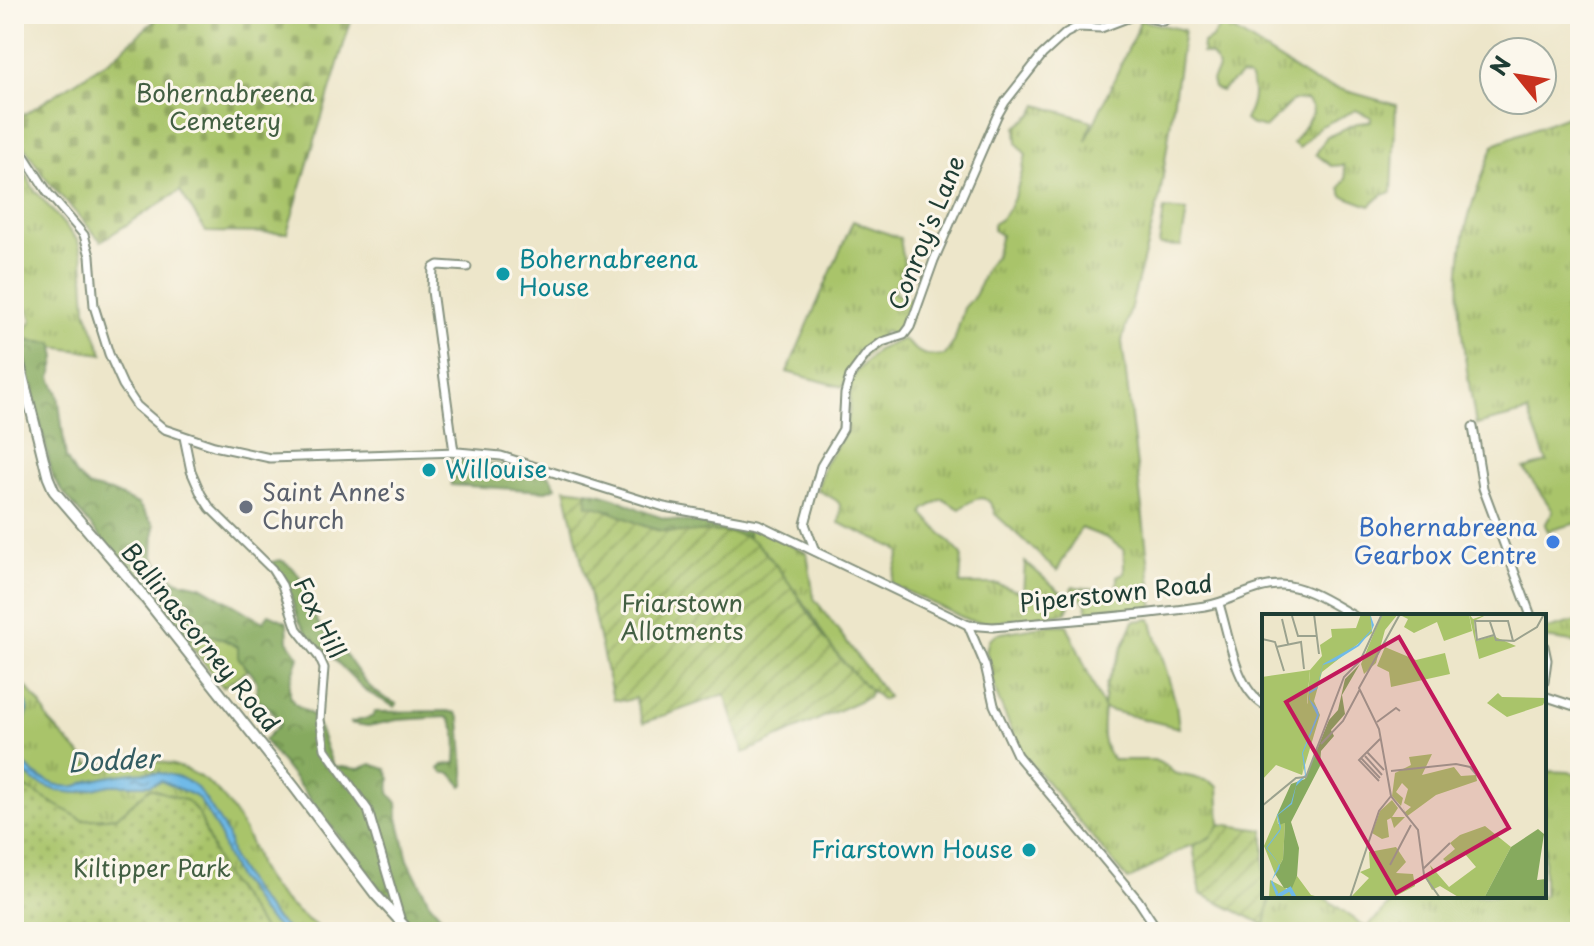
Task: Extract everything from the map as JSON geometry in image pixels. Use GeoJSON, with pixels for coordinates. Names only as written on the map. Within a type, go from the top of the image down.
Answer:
{"type":"FeatureCollection","features":[{"type":"Feature","properties":{"kind":"main road","name":"Ballinascorney Road"},"geometry":{"type":"LineString","coordinates":[[14,342],[51,486],[133,583],[376,895],[407,929]]}},
{"type":"Feature","properties":{"kind":"street","name":"Conroy's Lane"},"geometry":{"type":"LineString","coordinates":[[815,551],[805,524],[821,466],[843,429],[845,394],[850,376],[867,353],[882,342],[904,335],[910,327],[934,260],[1005,102],[1042,55],[1073,29],[1101,28],[1135,15],[1163,21],[1176,14]]}},
{"type":"Feature","properties":{"kind":"street"},"geometry":{"type":"LineString","coordinates":[[14,140],[48,193],[84,235],[90,256],[97,319],[109,354],[123,385],[146,415],[164,429],[245,454],[284,459],[454,452],[501,456],[664,507],[758,524],[968,625],[985,665],[994,705],[1017,755],[1138,900],[1159,932]]}},
{"type":"Feature","properties":{"kind":"street"},"geometry":{"type":"LineString","coordinates":[[454,452],[432,276],[433,268],[438,265],[467,267]]}},
{"type":"Feature","properties":{"kind":"street"},"geometry":{"type":"LineString","coordinates":[[1473,427],[1483,488],[1530,614]]}},
{"type":"Feature","properties":{"kind":"street","name":"Fox Hill"},"geometry":{"type":"LineString","coordinates":[[184,437],[191,471],[201,494],[210,508],[272,569],[282,585],[297,629],[324,668],[320,720],[325,749],[368,810],[390,892],[407,929]]}},
{"type":"Feature","properties":{"kind":"street","name":"Piperstown Road"},"geometry":{"type":"LineString","coordinates":[[968,625],[993,627],[1142,616],[1219,604],[1266,586],[1279,585],[1291,586],[1319,597],[1350,614]]}},
{"type":"Feature","properties":{"kind":"street"},"geometry":{"type":"LineString","coordinates":[[1219,604],[1248,691],[1262,703]]}},
{"type":"Feature","properties":{"kind":"street"},"geometry":{"type":"LineString","coordinates":[[1546,697],[1580,708]]}},
{"type":"Feature","properties":{"kind":"green space","name":"Bohernabreena Cemetery"},"geometry":{"type":"Polygon","coordinates":[[[162,14],[353,14],[287,233],[206,232],[180,191],[101,241],[44,177],[14,130],[14,121],[111,59],[162,14]]]}},
{"type":"Feature","properties":{"kind":"green space"},"geometry":{"type":"Polygon","coordinates":[[[1139,20],[1184,30],[1160,196],[1122,341],[1154,610],[1089,616],[1085,602],[1071,589],[1073,586],[1096,589],[1109,596],[1117,593],[1117,576],[1124,573],[1124,550],[1107,538],[1081,528],[1057,571],[995,514],[985,499],[971,501],[960,509],[942,499],[924,510],[923,514],[962,555],[960,584],[998,584],[1023,593],[1025,562],[1062,593],[1069,605],[1066,613],[984,623],[968,620],[891,584],[900,553],[839,523],[840,504],[817,490],[825,463],[845,433],[851,385],[856,372],[877,350],[903,339],[917,351],[932,356],[945,355],[954,342],[964,308],[976,294],[986,268],[995,257],[1001,235],[993,230],[993,224],[1007,212],[1019,184],[1026,155],[1017,143],[1016,127],[1034,113],[1038,105],[1092,121],[1086,141],[1139,20]]]}},
{"type":"Feature","properties":{"kind":"green space"},"geometry":{"type":"Polygon","coordinates":[[[1222,23],[1315,82],[1396,105],[1392,192],[1382,195],[1370,206],[1343,196],[1340,188],[1346,178],[1344,165],[1331,166],[1316,154],[1327,136],[1354,124],[1371,121],[1371,117],[1356,110],[1319,127],[1299,148],[1293,143],[1313,113],[1312,106],[1306,100],[1292,101],[1265,128],[1245,120],[1253,99],[1249,77],[1241,75],[1221,91],[1214,88],[1212,80],[1219,67],[1211,55],[1202,53],[1203,43],[1211,39],[1222,23]]]}},
{"type":"Feature","properties":{"kind":"green space"},"geometry":{"type":"Polygon","coordinates":[[[1580,111],[1580,522],[1548,531],[1545,525],[1553,511],[1524,469],[1547,462],[1528,412],[1476,425],[1461,324],[1460,274],[1469,213],[1493,147],[1496,143],[1580,111]]]}},
{"type":"Feature","properties":{"kind":"green space"},"geometry":{"type":"Polygon","coordinates":[[[14,150],[33,188],[78,241],[83,259],[86,310],[103,354],[53,347],[28,339],[25,332],[32,320],[14,288],[14,150]]]}},
{"type":"Feature","properties":{"kind":"green space"},"geometry":{"type":"Polygon","coordinates":[[[1164,209],[1187,211],[1181,246],[1159,245],[1164,209]]]}},
{"type":"Feature","properties":{"kind":"green space"},"geometry":{"type":"Polygon","coordinates":[[[853,221],[900,238],[904,263],[894,293],[916,302],[905,327],[890,335],[886,331],[882,333],[882,338],[847,375],[843,387],[787,372],[853,221]]]}},
{"type":"Feature","properties":{"kind":"green space"},"geometry":{"type":"Polygon","coordinates":[[[25,341],[53,343],[56,357],[51,378],[58,394],[66,458],[76,475],[89,487],[111,492],[138,504],[154,525],[153,556],[164,572],[178,581],[201,586],[263,622],[269,614],[287,622],[288,641],[299,657],[290,683],[290,697],[315,717],[333,766],[359,769],[371,764],[386,769],[390,779],[389,793],[397,803],[408,860],[429,902],[455,932],[416,932],[264,740],[280,724],[270,708],[260,701],[253,703],[256,682],[238,657],[238,647],[213,636],[186,640],[65,495],[53,478],[23,350],[25,341]]]}},
{"type":"Feature","properties":{"kind":"green space"},"geometry":{"type":"Polygon","coordinates":[[[452,460],[511,466],[550,476],[556,487],[546,491],[451,485],[452,460]]]}},
{"type":"Feature","properties":{"kind":"green space","name":"Friarstown Allotments"},"geometry":{"type":"Polygon","coordinates":[[[565,488],[586,491],[587,505],[656,530],[727,532],[748,538],[779,569],[831,647],[871,691],[868,697],[744,753],[725,694],[643,723],[635,698],[625,701],[613,699],[565,488]]]}},
{"type":"Feature","properties":{"kind":"green space"},"geometry":{"type":"Polygon","coordinates":[[[586,491],[668,519],[748,528],[748,537],[650,528],[605,509],[586,505],[586,491]]]}},
{"type":"Feature","properties":{"kind":"green space"},"geometry":{"type":"Polygon","coordinates":[[[748,528],[807,553],[814,598],[888,697],[882,700],[855,676],[828,643],[810,611],[769,558],[748,537],[748,528]]]}},
{"type":"Feature","properties":{"kind":"green space"},"geometry":{"type":"Polygon","coordinates":[[[280,560],[289,564],[300,578],[323,630],[366,683],[397,704],[395,707],[367,692],[331,656],[313,643],[299,621],[285,580],[272,562],[280,560]]]}},
{"type":"Feature","properties":{"kind":"green space"},"geometry":{"type":"Polygon","coordinates":[[[1151,619],[1176,704],[1179,728],[1104,709],[1106,749],[1114,760],[1154,760],[1174,773],[1209,781],[1218,787],[1220,824],[1205,841],[1184,848],[1128,880],[1020,750],[997,696],[986,651],[989,639],[996,634],[1047,625],[1067,625],[1103,707],[1106,685],[1134,621],[1151,619]]]}},
{"type":"Feature","properties":{"kind":"green space"},"geometry":{"type":"Polygon","coordinates":[[[1580,620],[1580,643],[1546,638],[1546,629],[1580,620]]]}},
{"type":"Feature","properties":{"kind":"green space"},"geometry":{"type":"Polygon","coordinates":[[[202,634],[217,635],[238,647],[244,667],[248,670],[223,687],[186,640],[202,634]]]}},
{"type":"Feature","properties":{"kind":"green space"},"geometry":{"type":"Polygon","coordinates":[[[14,673],[41,704],[49,721],[90,765],[137,760],[165,763],[184,768],[213,787],[236,815],[272,888],[297,912],[325,932],[265,932],[233,887],[117,817],[83,820],[18,785],[14,781],[14,673]]]}},
{"type":"Feature","properties":{"kind":"green space"},"geometry":{"type":"Polygon","coordinates":[[[375,712],[456,713],[460,719],[465,783],[462,786],[451,773],[443,773],[439,769],[443,765],[456,763],[455,732],[447,717],[397,720],[368,726],[349,723],[372,717],[375,712]]]}},
{"type":"Feature","properties":{"kind":"green space"},"geometry":{"type":"Polygon","coordinates":[[[1546,771],[1580,776],[1580,932],[1257,932],[1262,924],[1265,925],[1270,898],[1325,898],[1367,928],[1395,898],[1546,898],[1546,771]]]}},
{"type":"Feature","properties":{"kind":"green space","name":"Kiltipper Park"},"geometry":{"type":"Polygon","coordinates":[[[14,781],[83,820],[117,817],[150,788],[188,801],[199,814],[220,869],[265,932],[14,932],[14,781]]]}},
{"type":"Feature","properties":{"kind":"green space"},"geometry":{"type":"Polygon","coordinates":[[[1220,824],[1262,830],[1262,898],[1270,898],[1265,925],[1201,894],[1193,846],[1211,837],[1220,824]]]}},
{"type":"Feature","properties":{"kind":"water"},"geometry":{"type":"Polygon","coordinates":[[[14,687],[27,704],[17,750],[33,772],[49,782],[67,786],[145,772],[184,779],[195,786],[208,802],[228,837],[233,858],[246,881],[266,908],[291,932],[282,932],[260,911],[238,880],[219,833],[199,799],[193,795],[161,781],[150,785],[110,785],[76,793],[58,791],[35,782],[14,764],[14,687]]]}},
{"type":"Feature","properties":{"kind":"place","name":"Bohernabreena House"},"geometry":{"type":"Point","coordinates":[503,274]}},
{"type":"Feature","properties":{"kind":"place","name":"Willouise"},"geometry":{"type":"Point","coordinates":[429,470]}},
{"type":"Feature","properties":{"kind":"place","name":"Saint Anne's Church"},"geometry":{"type":"Point","coordinates":[246,507]}},
{"type":"Feature","properties":{"kind":"place","name":"Bohernabreena Gearbox Centre"},"geometry":{"type":"Point","coordinates":[1553,542]}},
{"type":"Feature","properties":{"kind":"place","name":"Friarstown House"},"geometry":{"type":"Point","coordinates":[1029,850]}},
{"type":"Feature","properties":{"kind":"water label","name":"Dodder"},"geometry":{"type":"Point","coordinates":[113,761]}}]}
